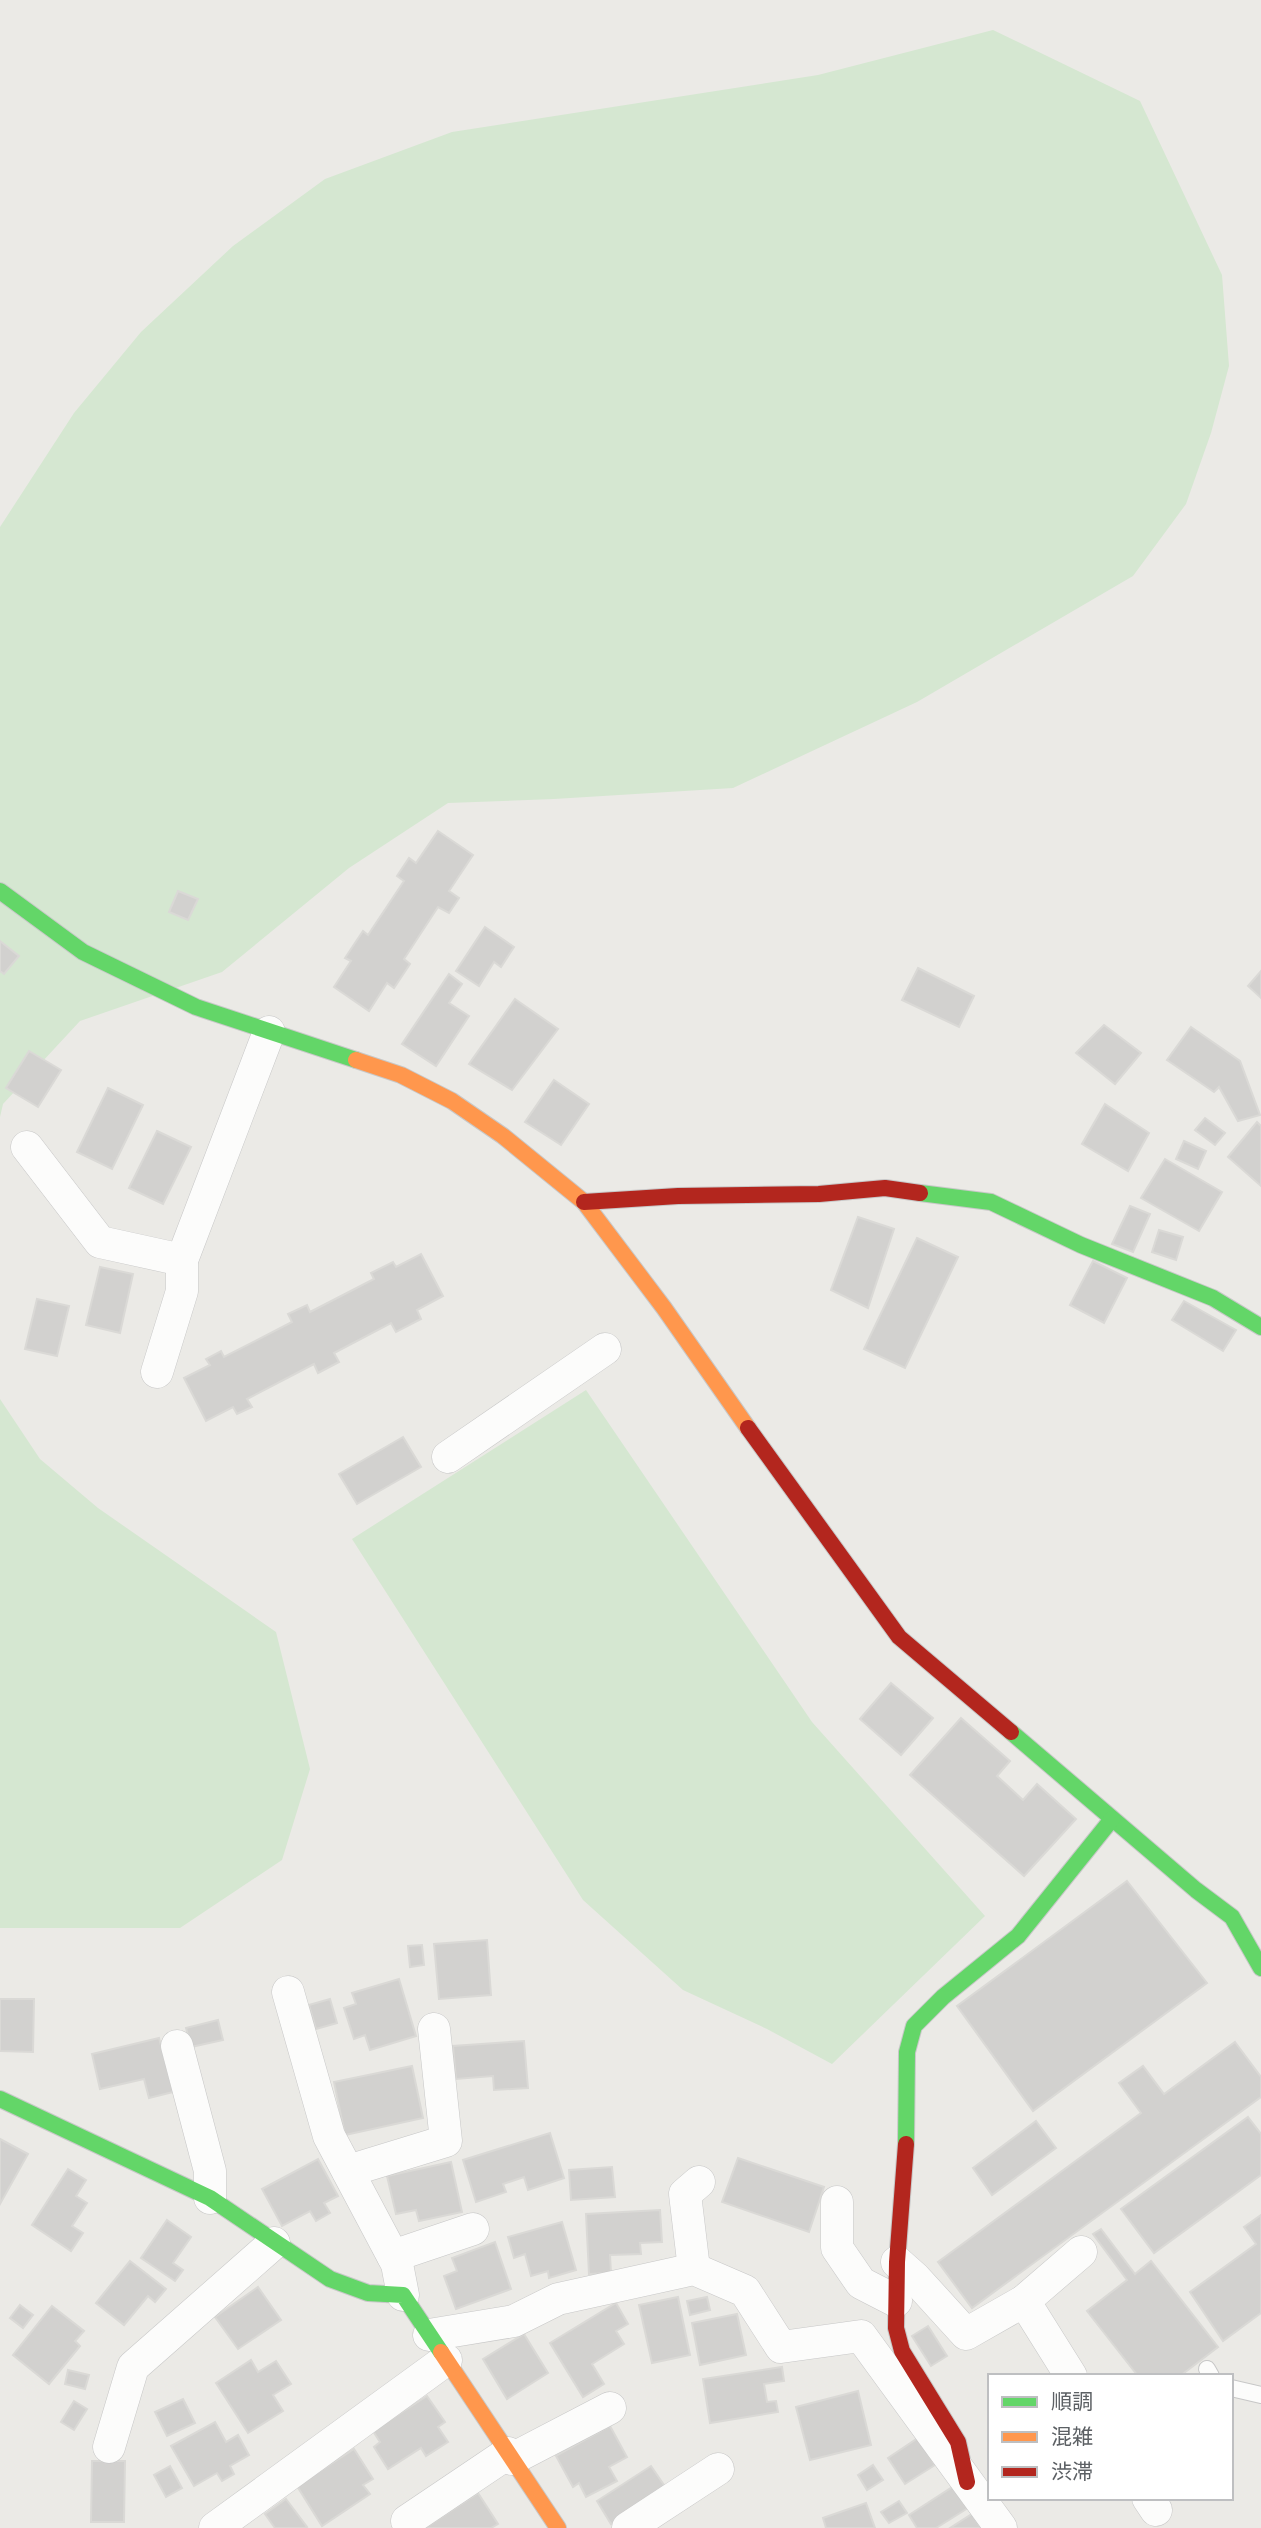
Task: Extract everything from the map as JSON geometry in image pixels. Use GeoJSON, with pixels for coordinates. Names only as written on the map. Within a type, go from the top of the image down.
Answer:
{"type":"FeatureCollection","features":[{"type":"Feature","properties":{"kind":"street"},"geometry":{"type":"LineString","coordinates":[[0,891],[83,952],[196,1007],[401,1075],[452,1101],[503,1136],[584,1202],[664,1308],[819,1530],[899,1637],[1231,1917],[1261,1968]]}},
{"type":"Feature","properties":{"kind":"street"},"geometry":{"type":"LineString","coordinates":[[157,1372],[182,1291],[182,1260],[269,1032]]}},
{"type":"Feature","properties":{"kind":"street"},"geometry":{"type":"LineString","coordinates":[[27,1147],[100,1242],[182,1260]]}},
{"type":"Feature","properties":{"kind":"street"},"geometry":{"type":"LineString","coordinates":[[584,1202],[678,1196],[819,1194],[885,1188],[991,1202],[1081,1245],[1213,1298],[1261,1327]]}},
{"type":"Feature","properties":{"kind":"street"},"geometry":{"type":"LineString","coordinates":[[449,1457],[605,1349]]}},
{"type":"Feature","properties":{"kind":"street"},"geometry":{"type":"LineString","coordinates":[[967,2482],[958,2442],[902,2351],[896,2328],[897,2262],[906,2167],[907,2052],[914,2026],[943,1997],[1018,1936],[1112,1819]]}},
{"type":"Feature","properties":{"kind":"street"},"geometry":{"type":"LineString","coordinates":[[288,1993],[328,2136],[397,2264],[402,2295],[558,2528]]}},
{"type":"Feature","properties":{"kind":"street"},"geometry":{"type":"LineString","coordinates":[[348,2171],[446,2141],[434,2029]]}},
{"type":"Feature","properties":{"kind":"street"},"geometry":{"type":"LineString","coordinates":[[177,2046],[209,2171],[211,2198]]}},
{"type":"Feature","properties":{"kind":"street"},"geometry":{"type":"LineString","coordinates":[[0,2099],[211,2198],[330,2279],[368,2293],[402,2295]]}},
{"type":"Feature","properties":{"kind":"street"},"geometry":{"type":"LineString","coordinates":[[694,2269],[685,2194],[699,2182]]}},
{"type":"Feature","properties":{"kind":"street"},"geometry":{"type":"LineString","coordinates":[[837,2202],[838,2248],[861,2283],[896,2301]]}},
{"type":"Feature","properties":{"kind":"street"},"geometry":{"type":"LineString","coordinates":[[393,2256],[472,2229]]}},
{"type":"Feature","properties":{"kind":"street"},"geometry":{"type":"LineString","coordinates":[[109,2447],[133,2367],[274,2243]]}},
{"type":"Feature","properties":{"kind":"street"},"geometry":{"type":"LineString","coordinates":[[897,2262],[966,2334],[1024,2301],[1081,2252]]}},
{"type":"Feature","properties":{"kind":"street"},"geometry":{"type":"LineString","coordinates":[[215,2528],[438,2348],[514,2321],[558,2299],[694,2269],[745,2291],[781,2347],[861,2336],[1001,2528]]}},
{"type":"Feature","properties":{"kind":"street"},"geometry":{"type":"LineString","coordinates":[[1024,2301],[1070,2374]]}},
{"type":"Feature","properties":{"kind":"street"},"geometry":{"type":"LineString","coordinates":[[407,2521],[510,2456],[610,2408]]}},
{"type":"Feature","properties":{"kind":"street"},"geometry":{"type":"LineString","coordinates":[[628,2528],[718,2469]]}},
{"type":"Feature","properties":{"kind":"lane"},"geometry":{"type":"LineString","coordinates":[[1233,2388],[1261,2395]]}},
{"type":"Feature","properties":{"kind":"green space"},"geometry":{"type":"Polygon","coordinates":[[[993,30],[1140,101],[1222,275],[1229,366],[1211,433],[1186,504],[1133,576],[917,702],[733,788],[448,803],[349,868],[222,972],[80,1021],[3,1104],[0,1117],[0,527],[74,413],[141,332],[233,246],[325,179],[452,132],[818,75],[993,30]]]}},
{"type":"Feature","properties":{"kind":"green space"},"geometry":{"type":"Polygon","coordinates":[[[586,1390],[812,1722],[985,1916],[832,2064],[767,2029],[683,1990],[583,1900],[352,1539],[586,1390]]]}},
{"type":"Feature","properties":{"kind":"green space"},"geometry":{"type":"Polygon","coordinates":[[[0,1399],[40,1459],[98,1508],[276,1632],[310,1769],[282,1860],[180,1928],[0,1928],[0,1399]]]}},
{"type":"Feature","properties":{"kind":"building"},"geometry":{"type":"Polygon","coordinates":[[[438,831],[473,855],[449,891],[459,898],[449,913],[438,907],[404,959],[410,964],[394,988],[387,983],[369,1011],[334,987],[351,961],[345,958],[363,931],[368,935],[404,881],[397,876],[409,858],[416,863],[438,831]]]}},
{"type":"Feature","properties":{"kind":"building"},"geometry":{"type":"Polygon","coordinates":[[[178,891],[198,899],[188,920],[169,912],[178,891]]]}},
{"type":"Feature","properties":{"kind":"building"},"geometry":{"type":"Polygon","coordinates":[[[485,927],[514,947],[501,967],[494,962],[479,986],[456,971],[485,927]]]}},
{"type":"Feature","properties":{"kind":"building"},"geometry":{"type":"Polygon","coordinates":[[[0,941],[19,956],[4,974],[0,971],[0,941]]]}},
{"type":"Feature","properties":{"kind":"building"},"geometry":{"type":"Polygon","coordinates":[[[918,968],[974,996],[959,1027],[902,1000],[918,968]]]}},
{"type":"Feature","properties":{"kind":"building"},"geometry":{"type":"Polygon","coordinates":[[[1261,971],[1261,998],[1248,986],[1261,971]]]}},
{"type":"Feature","properties":{"kind":"building"},"geometry":{"type":"Polygon","coordinates":[[[449,974],[462,984],[449,1003],[469,1016],[436,1066],[402,1044],[449,974]]]}},
{"type":"Feature","properties":{"kind":"building"},"geometry":{"type":"Polygon","coordinates":[[[515,999],[558,1029],[512,1090],[469,1064],[515,999]]]}},
{"type":"Feature","properties":{"kind":"building"},"geometry":{"type":"Polygon","coordinates":[[[1104,1025],[1141,1053],[1115,1084],[1076,1053],[1104,1025]]]}},
{"type":"Feature","properties":{"kind":"building"},"geometry":{"type":"Polygon","coordinates":[[[1191,1027],[1240,1061],[1260,1115],[1238,1121],[1219,1087],[1214,1092],[1167,1060],[1191,1027]]]}},
{"type":"Feature","properties":{"kind":"building"},"geometry":{"type":"Polygon","coordinates":[[[29,1051],[61,1070],[38,1107],[6,1088],[29,1051]]]}},
{"type":"Feature","properties":{"kind":"building"},"geometry":{"type":"Polygon","coordinates":[[[554,1080],[589,1104],[561,1145],[525,1122],[554,1080]]]}},
{"type":"Feature","properties":{"kind":"building"},"geometry":{"type":"Polygon","coordinates":[[[108,1088],[143,1105],[112,1169],[77,1152],[108,1088]]]}},
{"type":"Feature","properties":{"kind":"building"},"geometry":{"type":"Polygon","coordinates":[[[1105,1104],[1149,1133],[1128,1171],[1082,1144],[1105,1104]]]}},
{"type":"Feature","properties":{"kind":"building"},"geometry":{"type":"Polygon","coordinates":[[[1205,1118],[1225,1133],[1215,1145],[1195,1130],[1205,1118]]]}},
{"type":"Feature","properties":{"kind":"building"},"geometry":{"type":"Polygon","coordinates":[[[1257,1122],[1261,1126],[1261,1186],[1228,1157],[1257,1122]]]}},
{"type":"Feature","properties":{"kind":"building"},"geometry":{"type":"Polygon","coordinates":[[[157,1131],[191,1147],[163,1204],[129,1188],[157,1131]]]}},
{"type":"Feature","properties":{"kind":"building"},"geometry":{"type":"Polygon","coordinates":[[[1184,1141],[1206,1151],[1198,1169],[1176,1159],[1184,1141]]]}},
{"type":"Feature","properties":{"kind":"building"},"geometry":{"type":"Polygon","coordinates":[[[1165,1159],[1222,1192],[1199,1231],[1141,1198],[1165,1159]]]}},
{"type":"Feature","properties":{"kind":"building"},"geometry":{"type":"Polygon","coordinates":[[[1130,1206],[1150,1214],[1133,1252],[1112,1244],[1130,1206]]]}},
{"type":"Feature","properties":{"kind":"building"},"geometry":{"type":"Polygon","coordinates":[[[858,1217],[894,1229],[868,1308],[831,1290],[858,1217]]]}},
{"type":"Feature","properties":{"kind":"building"},"geometry":{"type":"Polygon","coordinates":[[[1159,1230],[1183,1237],[1176,1260],[1152,1252],[1159,1230]]]}},
{"type":"Feature","properties":{"kind":"building"},"geometry":{"type":"Polygon","coordinates":[[[917,1238],[958,1257],[905,1368],[864,1349],[917,1238]]]}},
{"type":"Feature","properties":{"kind":"building"},"geometry":{"type":"Polygon","coordinates":[[[421,1254],[443,1296],[417,1310],[421,1319],[396,1332],[391,1323],[334,1353],[339,1362],[318,1373],[314,1364],[247,1399],[252,1407],[237,1414],[233,1407],[206,1421],[184,1378],[210,1365],[206,1359],[221,1351],[224,1357],[292,1322],[288,1314],[307,1305],[310,1312],[374,1279],[371,1273],[393,1262],[396,1267],[421,1254]]]}},
{"type":"Feature","properties":{"kind":"building"},"geometry":{"type":"Polygon","coordinates":[[[1093,1261],[1127,1278],[1104,1323],[1070,1305],[1093,1261]]]}},
{"type":"Feature","properties":{"kind":"building"},"geometry":{"type":"Polygon","coordinates":[[[100,1267],[133,1274],[120,1333],[86,1325],[100,1267]]]}},
{"type":"Feature","properties":{"kind":"building"},"geometry":{"type":"Polygon","coordinates":[[[37,1299],[69,1306],[57,1356],[25,1349],[37,1299]]]}},
{"type":"Feature","properties":{"kind":"building"},"geometry":{"type":"Polygon","coordinates":[[[1184,1301],[1236,1330],[1223,1351],[1172,1320],[1184,1301]]]}},
{"type":"Feature","properties":{"kind":"building"},"geometry":{"type":"Polygon","coordinates":[[[403,1437],[421,1467],[357,1504],[339,1474],[403,1437]]]}},
{"type":"Feature","properties":{"kind":"building"},"geometry":{"type":"Polygon","coordinates":[[[891,1683],[933,1718],[901,1755],[860,1719],[891,1683]]]}},
{"type":"Feature","properties":{"kind":"building"},"geometry":{"type":"Polygon","coordinates":[[[961,1718],[1010,1761],[997,1776],[1023,1800],[1037,1784],[1076,1819],[1024,1876],[910,1775],[961,1718]]]}},
{"type":"Feature","properties":{"kind":"building"},"geometry":{"type":"Polygon","coordinates":[[[1127,1881],[1207,1983],[1033,2111],[957,2006],[1127,1881]]]}},
{"type":"Feature","properties":{"kind":"building"},"geometry":{"type":"Polygon","coordinates":[[[487,1940],[491,1995],[439,1999],[434,1944],[487,1940]]]}},
{"type":"Feature","properties":{"kind":"building"},"geometry":{"type":"Polygon","coordinates":[[[422,1945],[424,1965],[410,1967],[408,1946],[422,1945]]]}},
{"type":"Feature","properties":{"kind":"building"},"geometry":{"type":"Polygon","coordinates":[[[399,1979],[416,2036],[370,2050],[365,2035],[354,2039],[344,2008],[356,2004],[352,1993],[399,1979]]]}},
{"type":"Feature","properties":{"kind":"building"},"geometry":{"type":"Polygon","coordinates":[[[0,1999],[34,1999],[33,2052],[0,2051],[0,1999]]]}},
{"type":"Feature","properties":{"kind":"building"},"geometry":{"type":"Polygon","coordinates":[[[330,1999],[337,2023],[316,2029],[309,2005],[330,1999]]]}},
{"type":"Feature","properties":{"kind":"building"},"geometry":{"type":"Polygon","coordinates":[[[218,2020],[223,2040],[191,2047],[186,2028],[218,2020]]]}},
{"type":"Feature","properties":{"kind":"building"},"geometry":{"type":"Polygon","coordinates":[[[159,2038],[173,2092],[149,2098],[144,2079],[100,2089],[92,2054],[159,2038]]]}},
{"type":"Feature","properties":{"kind":"building"},"geometry":{"type":"Polygon","coordinates":[[[524,2041],[528,2088],[494,2090],[493,2076],[456,2079],[453,2046],[524,2041]]]}},
{"type":"Feature","properties":{"kind":"building"},"geometry":{"type":"Polygon","coordinates":[[[1235,2042],[1261,2077],[1261,2097],[972,2308],[938,2262],[1141,2113],[1119,2083],[1143,2066],[1164,2094],[1235,2042]]]}},
{"type":"Feature","properties":{"kind":"building"},"geometry":{"type":"Polygon","coordinates":[[[412,2066],[423,2118],[345,2135],[334,2082],[412,2066]]]}},
{"type":"Feature","properties":{"kind":"building"},"geometry":{"type":"Polygon","coordinates":[[[1248,2117],[1261,2134],[1261,2175],[1154,2253],[1121,2209],[1248,2117]]]}},
{"type":"Feature","properties":{"kind":"building"},"geometry":{"type":"Polygon","coordinates":[[[1036,2121],[1056,2148],[992,2195],[973,2168],[1036,2121]]]}},
{"type":"Feature","properties":{"kind":"building"},"geometry":{"type":"Polygon","coordinates":[[[550,2133],[564,2178],[528,2190],[524,2177],[503,2184],[506,2192],[476,2202],[463,2160],[550,2133]]]}},
{"type":"Feature","properties":{"kind":"building"},"geometry":{"type":"Polygon","coordinates":[[[0,2139],[28,2154],[0,2204],[0,2139]]]}},
{"type":"Feature","properties":{"kind":"building"},"geometry":{"type":"Polygon","coordinates":[[[738,2158],[824,2187],[809,2232],[722,2202],[738,2158]]]}},
{"type":"Feature","properties":{"kind":"building"},"geometry":{"type":"Polygon","coordinates":[[[318,2159],[338,2196],[324,2203],[330,2213],[316,2221],[310,2211],[282,2226],[262,2189],[318,2159]]]}},
{"type":"Feature","properties":{"kind":"building"},"geometry":{"type":"Polygon","coordinates":[[[451,2162],[462,2212],[419,2221],[416,2210],[396,2214],[387,2176],[451,2162]]]}},
{"type":"Feature","properties":{"kind":"building"},"geometry":{"type":"Polygon","coordinates":[[[612,2167],[615,2197],[571,2200],[569,2170],[612,2167]]]}},
{"type":"Feature","properties":{"kind":"building"},"geometry":{"type":"Polygon","coordinates":[[[68,2169],[86,2180],[76,2196],[87,2203],[72,2226],[83,2233],[71,2251],[32,2225],[68,2169]]]}},
{"type":"Feature","properties":{"kind":"building"},"geometry":{"type":"Polygon","coordinates":[[[660,2210],[662,2242],[640,2243],[641,2254],[610,2255],[611,2273],[589,2274],[586,2214],[660,2210]]]}},
{"type":"Feature","properties":{"kind":"building"},"geometry":{"type":"Polygon","coordinates":[[[1261,2215],[1261,2313],[1223,2341],[1190,2292],[1256,2244],[1244,2227],[1261,2215]]]}},
{"type":"Feature","properties":{"kind":"building"},"geometry":{"type":"Polygon","coordinates":[[[167,2220],[191,2237],[173,2263],[183,2270],[175,2281],[141,2258],[167,2220]]]}},
{"type":"Feature","properties":{"kind":"building"},"geometry":{"type":"Polygon","coordinates":[[[562,2222],[576,2270],[549,2278],[548,2271],[531,2276],[525,2254],[514,2258],[508,2237],[562,2222]]]}},
{"type":"Feature","properties":{"kind":"building"},"geometry":{"type":"Polygon","coordinates":[[[1101,2229],[1135,2274],[1151,2261],[1218,2347],[1183,2374],[1136,2374],[1087,2311],[1127,2280],[1093,2234],[1101,2229]]]}},
{"type":"Feature","properties":{"kind":"building"},"geometry":{"type":"Polygon","coordinates":[[[495,2242],[511,2289],[456,2309],[444,2276],[457,2271],[452,2258],[495,2242]]]}},
{"type":"Feature","properties":{"kind":"building"},"geometry":{"type":"Polygon","coordinates":[[[130,2261],[166,2289],[155,2302],[148,2296],[124,2325],[96,2303],[130,2261]]]}},
{"type":"Feature","properties":{"kind":"building"},"geometry":{"type":"Polygon","coordinates":[[[258,2287],[281,2320],[238,2349],[215,2317],[258,2287]]]}},
{"type":"Feature","properties":{"kind":"building"},"geometry":{"type":"Polygon","coordinates":[[[678,2297],[690,2355],[652,2363],[639,2305],[678,2297]]]}},
{"type":"Feature","properties":{"kind":"building"},"geometry":{"type":"Polygon","coordinates":[[[707,2297],[710,2310],[690,2315],[687,2301],[707,2297]]]}},
{"type":"Feature","properties":{"kind":"building"},"geometry":{"type":"Polygon","coordinates":[[[616,2303],[628,2324],[616,2331],[624,2344],[592,2364],[604,2384],[583,2397],[550,2343],[616,2303]]]}},
{"type":"Feature","properties":{"kind":"building"},"geometry":{"type":"Polygon","coordinates":[[[20,2305],[33,2315],[23,2328],[10,2318],[20,2305]]]}},
{"type":"Feature","properties":{"kind":"building"},"geometry":{"type":"Polygon","coordinates":[[[52,2306],[84,2331],[75,2341],[80,2346],[49,2384],[13,2355],[52,2306]]]}},
{"type":"Feature","properties":{"kind":"building"},"geometry":{"type":"Polygon","coordinates":[[[737,2314],[746,2355],[700,2365],[692,2323],[737,2314]]]}},
{"type":"Feature","properties":{"kind":"building"},"geometry":{"type":"Polygon","coordinates":[[[928,2326],[947,2356],[931,2366],[912,2336],[928,2326]]]}},
{"type":"Feature","properties":{"kind":"building"},"geometry":{"type":"Polygon","coordinates":[[[524,2334],[548,2373],[507,2399],[483,2359],[524,2334]]]}},
{"type":"Feature","properties":{"kind":"building"},"geometry":{"type":"Polygon","coordinates":[[[251,2360],[258,2372],[276,2361],[291,2384],[273,2395],[283,2411],[248,2433],[216,2383],[251,2360]]]}},
{"type":"Feature","properties":{"kind":"building"},"geometry":{"type":"Polygon","coordinates":[[[782,2367],[784,2381],[764,2384],[767,2402],[776,2401],[778,2412],[710,2423],[703,2379],[782,2367]]]}},
{"type":"Feature","properties":{"kind":"building"},"geometry":{"type":"Polygon","coordinates":[[[68,2370],[89,2375],[85,2389],[65,2384],[68,2370]]]}},
{"type":"Feature","properties":{"kind":"building"},"geometry":{"type":"Polygon","coordinates":[[[858,2391],[871,2445],[810,2460],[796,2407],[858,2391]]]}},
{"type":"Feature","properties":{"kind":"building"},"geometry":{"type":"Polygon","coordinates":[[[427,2396],[445,2422],[438,2427],[448,2442],[426,2456],[421,2448],[388,2469],[374,2447],[380,2442],[373,2431],[427,2396]]]}},
{"type":"Feature","properties":{"kind":"building"},"geometry":{"type":"Polygon","coordinates":[[[183,2399],[195,2423],[167,2436],[155,2412],[183,2399]]]}},
{"type":"Feature","properties":{"kind":"building"},"geometry":{"type":"Polygon","coordinates":[[[74,2401],[87,2409],[74,2430],[61,2422],[74,2401]]]}},
{"type":"Feature","properties":{"kind":"building"},"geometry":{"type":"Polygon","coordinates":[[[215,2422],[226,2442],[238,2435],[249,2455],[230,2466],[234,2474],[222,2481],[217,2473],[194,2486],[171,2446],[215,2422]]]}},
{"type":"Feature","properties":{"kind":"building"},"geometry":{"type":"Polygon","coordinates":[[[610,2426],[627,2457],[609,2467],[617,2481],[586,2497],[579,2483],[573,2487],[556,2456],[610,2426]]]}},
{"type":"Feature","properties":{"kind":"building"},"geometry":{"type":"Polygon","coordinates":[[[918,2438],[935,2465],[905,2484],[888,2458],[918,2438]]]}},
{"type":"Feature","properties":{"kind":"building"},"geometry":{"type":"Polygon","coordinates":[[[354,2449],[373,2479],[363,2485],[370,2494],[322,2526],[297,2486],[354,2449]]]}},
{"type":"Feature","properties":{"kind":"building"},"geometry":{"type":"Polygon","coordinates":[[[92,2461],[125,2461],[124,2522],[91,2522],[92,2461]]]}},
{"type":"Feature","properties":{"kind":"building"},"geometry":{"type":"Polygon","coordinates":[[[873,2465],[883,2480],[867,2490],[858,2475],[873,2465]]]}},
{"type":"Feature","properties":{"kind":"building"},"geometry":{"type":"Polygon","coordinates":[[[170,2466],[182,2488],[166,2497],[154,2475],[170,2466]]]}},
{"type":"Feature","properties":{"kind":"building"},"geometry":{"type":"Polygon","coordinates":[[[651,2466],[666,2488],[611,2524],[597,2501],[651,2466]]]}},
{"type":"Feature","properties":{"kind":"building"},"geometry":{"type":"Polygon","coordinates":[[[954,2486],[968,2508],[936,2528],[917,2528],[909,2515],[954,2486]]]}},
{"type":"Feature","properties":{"kind":"building"},"geometry":{"type":"Polygon","coordinates":[[[478,2493],[498,2524],[491,2528],[425,2528],[478,2493]]]}},
{"type":"Feature","properties":{"kind":"building"},"geometry":{"type":"Polygon","coordinates":[[[286,2499],[307,2527],[275,2528],[265,2514],[286,2499]]]}},
{"type":"Feature","properties":{"kind":"building"},"geometry":{"type":"Polygon","coordinates":[[[899,2501],[907,2513],[889,2523],[881,2512],[899,2501]]]}},
{"type":"Feature","properties":{"kind":"building"},"geometry":{"type":"Polygon","coordinates":[[[866,2503],[875,2528],[826,2528],[823,2518],[866,2503]]]}},
{"type":"Feature","properties":{"kind":"building"},"geometry":{"type":"Polygon","coordinates":[[[972,2514],[981,2528],[950,2528],[972,2514]]]}},
{"type":"Feature","properties":{"kind":"traffic: fast"},"geometry":{"type":"LineString","coordinates":[[0,891],[83,952],[196,1007],[356,1060]]}},
{"type":"Feature","properties":{"kind":"traffic: fast"},"geometry":{"type":"LineString","coordinates":[[920,1193],[991,1202],[1081,1245],[1213,1298],[1261,1327]]}},
{"type":"Feature","properties":{"kind":"traffic: fast"},"geometry":{"type":"LineString","coordinates":[[1011,1732],[1196,1890],[1232,1917],[1261,1968]]}},
{"type":"Feature","properties":{"kind":"traffic: fast"},"geometry":{"type":"LineString","coordinates":[[906,2144],[907,2052],[914,2026],[943,1997],[1018,1936],[1112,1819]]}},
{"type":"Feature","properties":{"kind":"traffic: fast"},"geometry":{"type":"LineString","coordinates":[[0,2099],[210,2198],[330,2279],[368,2293],[403,2295],[441,2352]]}},
{"type":"Feature","properties":{"kind":"traffic: slow"},"geometry":{"type":"LineString","coordinates":[[356,1060],[401,1075],[452,1101],[503,1136],[584,1202],[664,1308],[748,1428]]}},
{"type":"Feature","properties":{"kind":"traffic: slow"},"geometry":{"type":"LineString","coordinates":[[441,2352],[558,2528]]}},
{"type":"Feature","properties":{"kind":"traffic: jam"},"geometry":{"type":"LineString","coordinates":[[584,1202],[678,1196],[819,1194],[885,1188],[920,1193]]}},
{"type":"Feature","properties":{"kind":"traffic: jam"},"geometry":{"type":"LineString","coordinates":[[748,1428],[899,1637],[1011,1732]]}},
{"type":"Feature","properties":{"kind":"traffic: jam"},"geometry":{"type":"LineString","coordinates":[[906,2144],[897,2262],[896,2328],[902,2351],[958,2442],[967,2482]]}}]}
